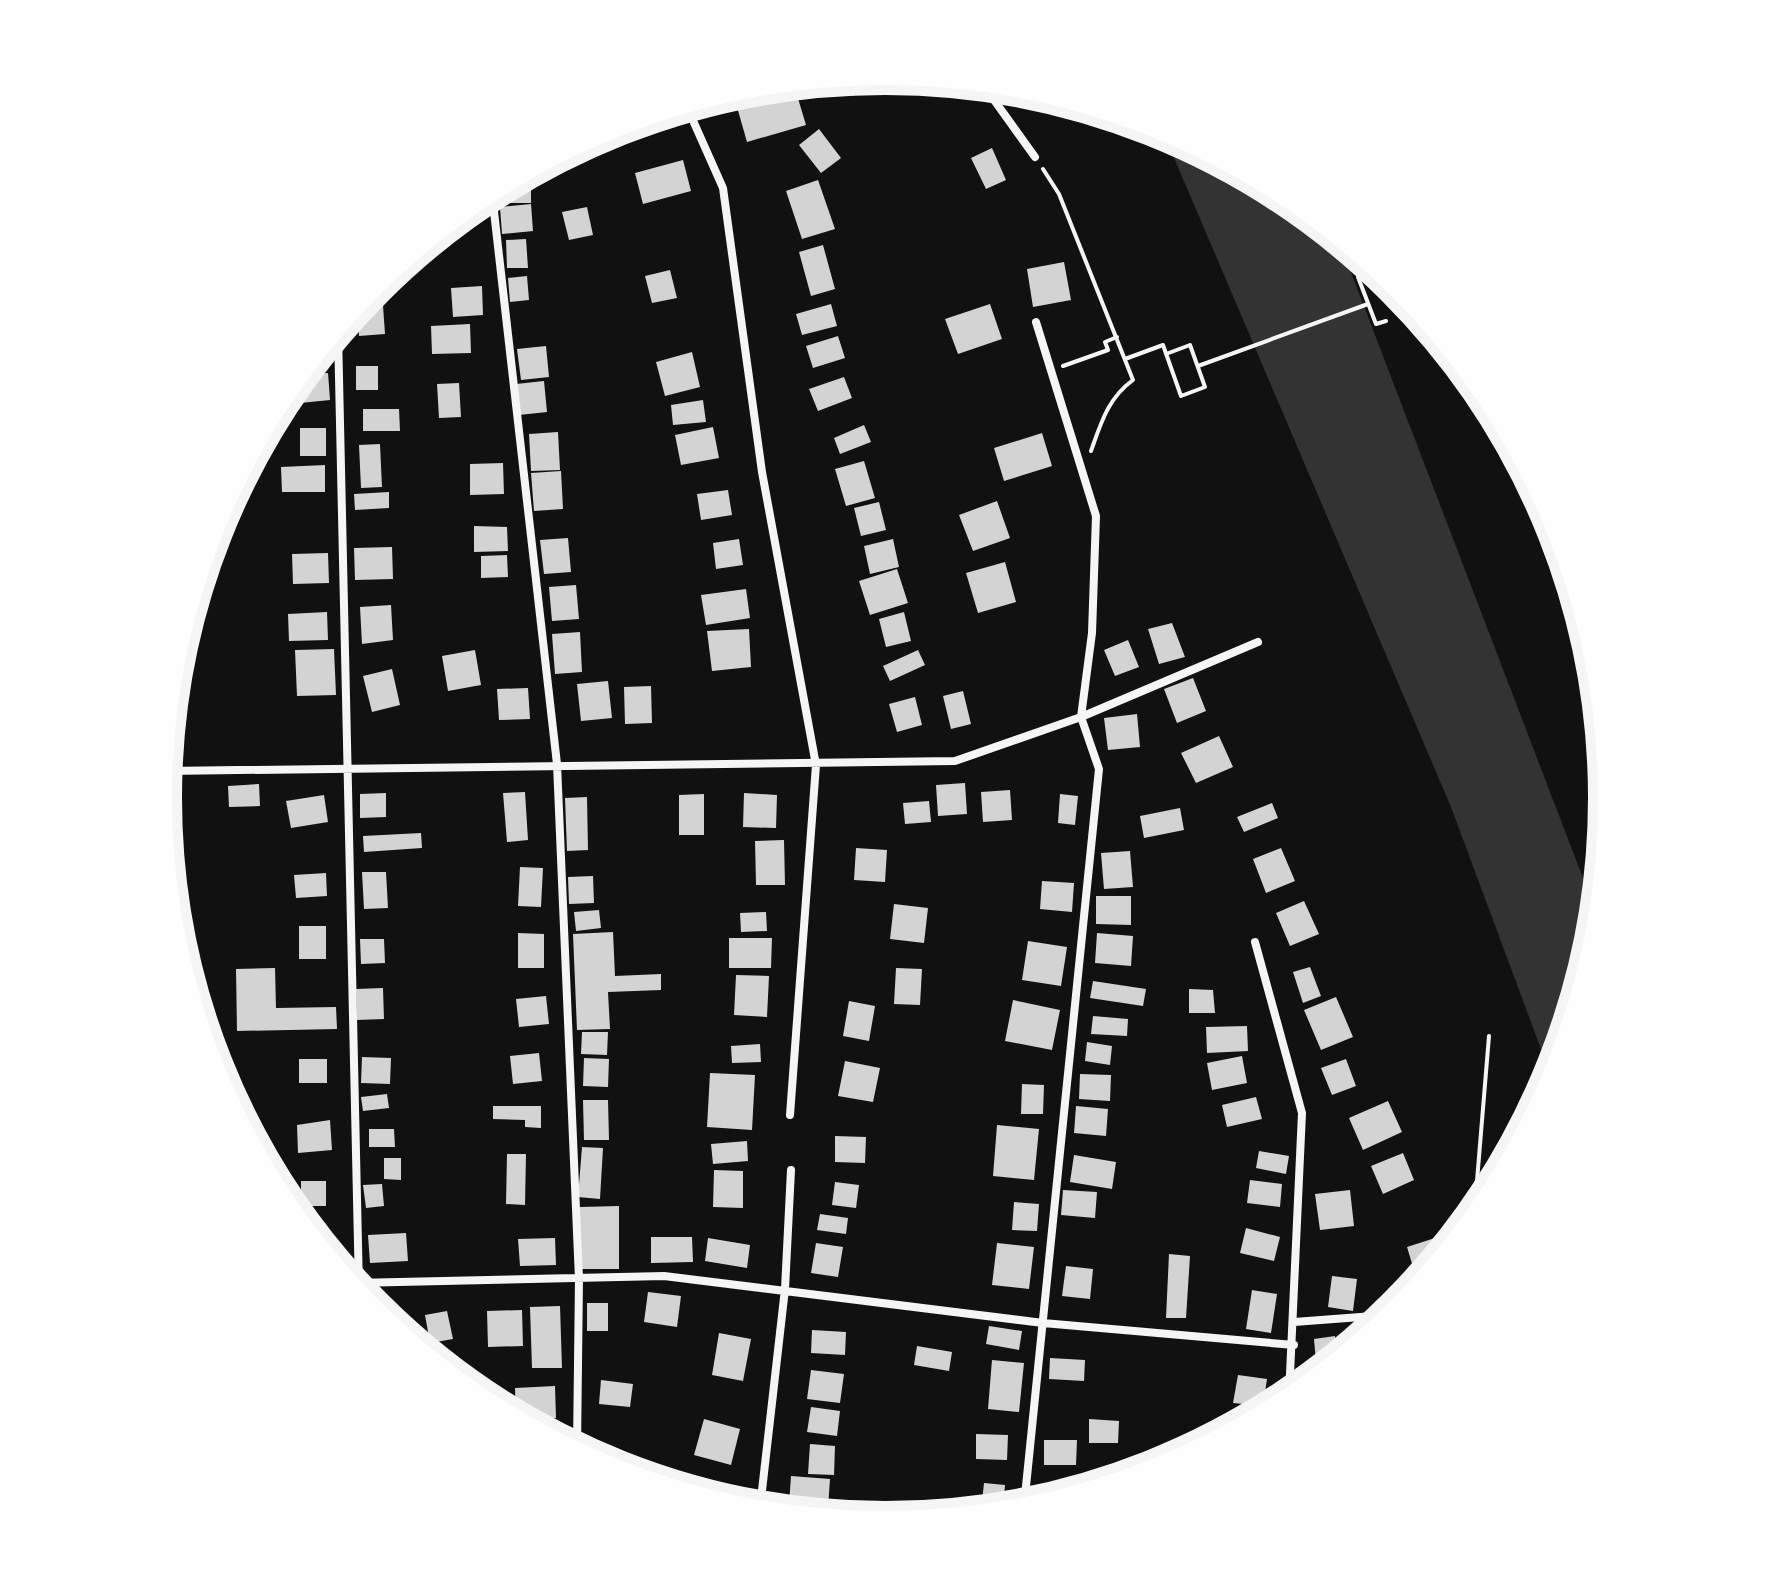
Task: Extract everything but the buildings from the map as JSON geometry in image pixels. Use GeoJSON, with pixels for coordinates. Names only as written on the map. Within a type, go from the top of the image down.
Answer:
{"type":"FeatureCollection","features":[{"type":"Feature","properties":{"kind":"street"},"geometry":{"type":"LineString","coordinates":[[993,99],[1035,157]]}},
{"type":"Feature","properties":{"kind":"street"},"geometry":{"type":"LineString","coordinates":[[692,117],[723,188],[762,472],[816,765],[790,1115]]}},
{"type":"Feature","properties":{"kind":"street"},"geometry":{"type":"LineString","coordinates":[[494,208],[557,764],[579,1279],[577,1435]]}},
{"type":"Feature","properties":{"kind":"street"},"geometry":{"type":"LineString","coordinates":[[1026,1491],[1099,769],[1081,717],[1092,633],[1096,516],[1036,322]]}},
{"type":"Feature","properties":{"kind":"street"},"geometry":{"type":"LineString","coordinates":[[338,349],[357,1269]]}},
{"type":"Feature","properties":{"kind":"street"},"geometry":{"type":"LineString","coordinates":[[178,771],[955,761],[1081,717],[1258,642]]}},
{"type":"Feature","properties":{"kind":"street"},"geometry":{"type":"LineString","coordinates":[[1255,942],[1302,1113],[1291,1378]]}},
{"type":"Feature","properties":{"kind":"street"},"geometry":{"type":"LineString","coordinates":[[762,1495],[785,1289],[791,1170]]}},
{"type":"Feature","properties":{"kind":"street"},"geometry":{"type":"LineString","coordinates":[[371,1285],[664,1276],[1043,1323],[1294,1345]]}},
{"type":"Feature","properties":{"kind":"street"},"geometry":{"type":"LineString","coordinates":[[1294,1322],[1367,1317]]}},
{"type":"Feature","properties":{"kind":"lane"},"geometry":{"type":"LineString","coordinates":[[1477,1187],[1489,1036]]}},
{"type":"Feature","properties":{"kind":"path"},"geometry":{"type":"LineString","coordinates":[[1035,157],[1059,194],[1133,380],[1117,391],[1088,457],[1080,465]]}},
{"type":"Feature","properties":{"kind":"path"},"geometry":{"type":"LineString","coordinates":[[1362,275],[1358,277],[1376,324],[1386,321]]}},
{"type":"Feature","properties":{"kind":"path"},"geometry":{"type":"LineString","coordinates":[[1198,366],[1368,304]]}},
{"type":"Feature","properties":{"kind":"path"},"geometry":{"type":"LineString","coordinates":[[1051,371],[1108,350],[1105,342],[1117,337]]}},
{"type":"Feature","properties":{"kind":"path"},"geometry":{"type":"LineString","coordinates":[[1125,359],[1163,345],[1166,354],[1181,396],[1205,387],[1190,345],[1166,354]]}},
{"type":"Feature","properties":{"kind":"shaded area"},"geometry":{"type":"Polygon","coordinates":[[[1171,151],[1239,185],[1278,209],[1347,262],[1587,889],[1569,981],[1544,1056],[1451,807],[1171,151]]]}}]}
